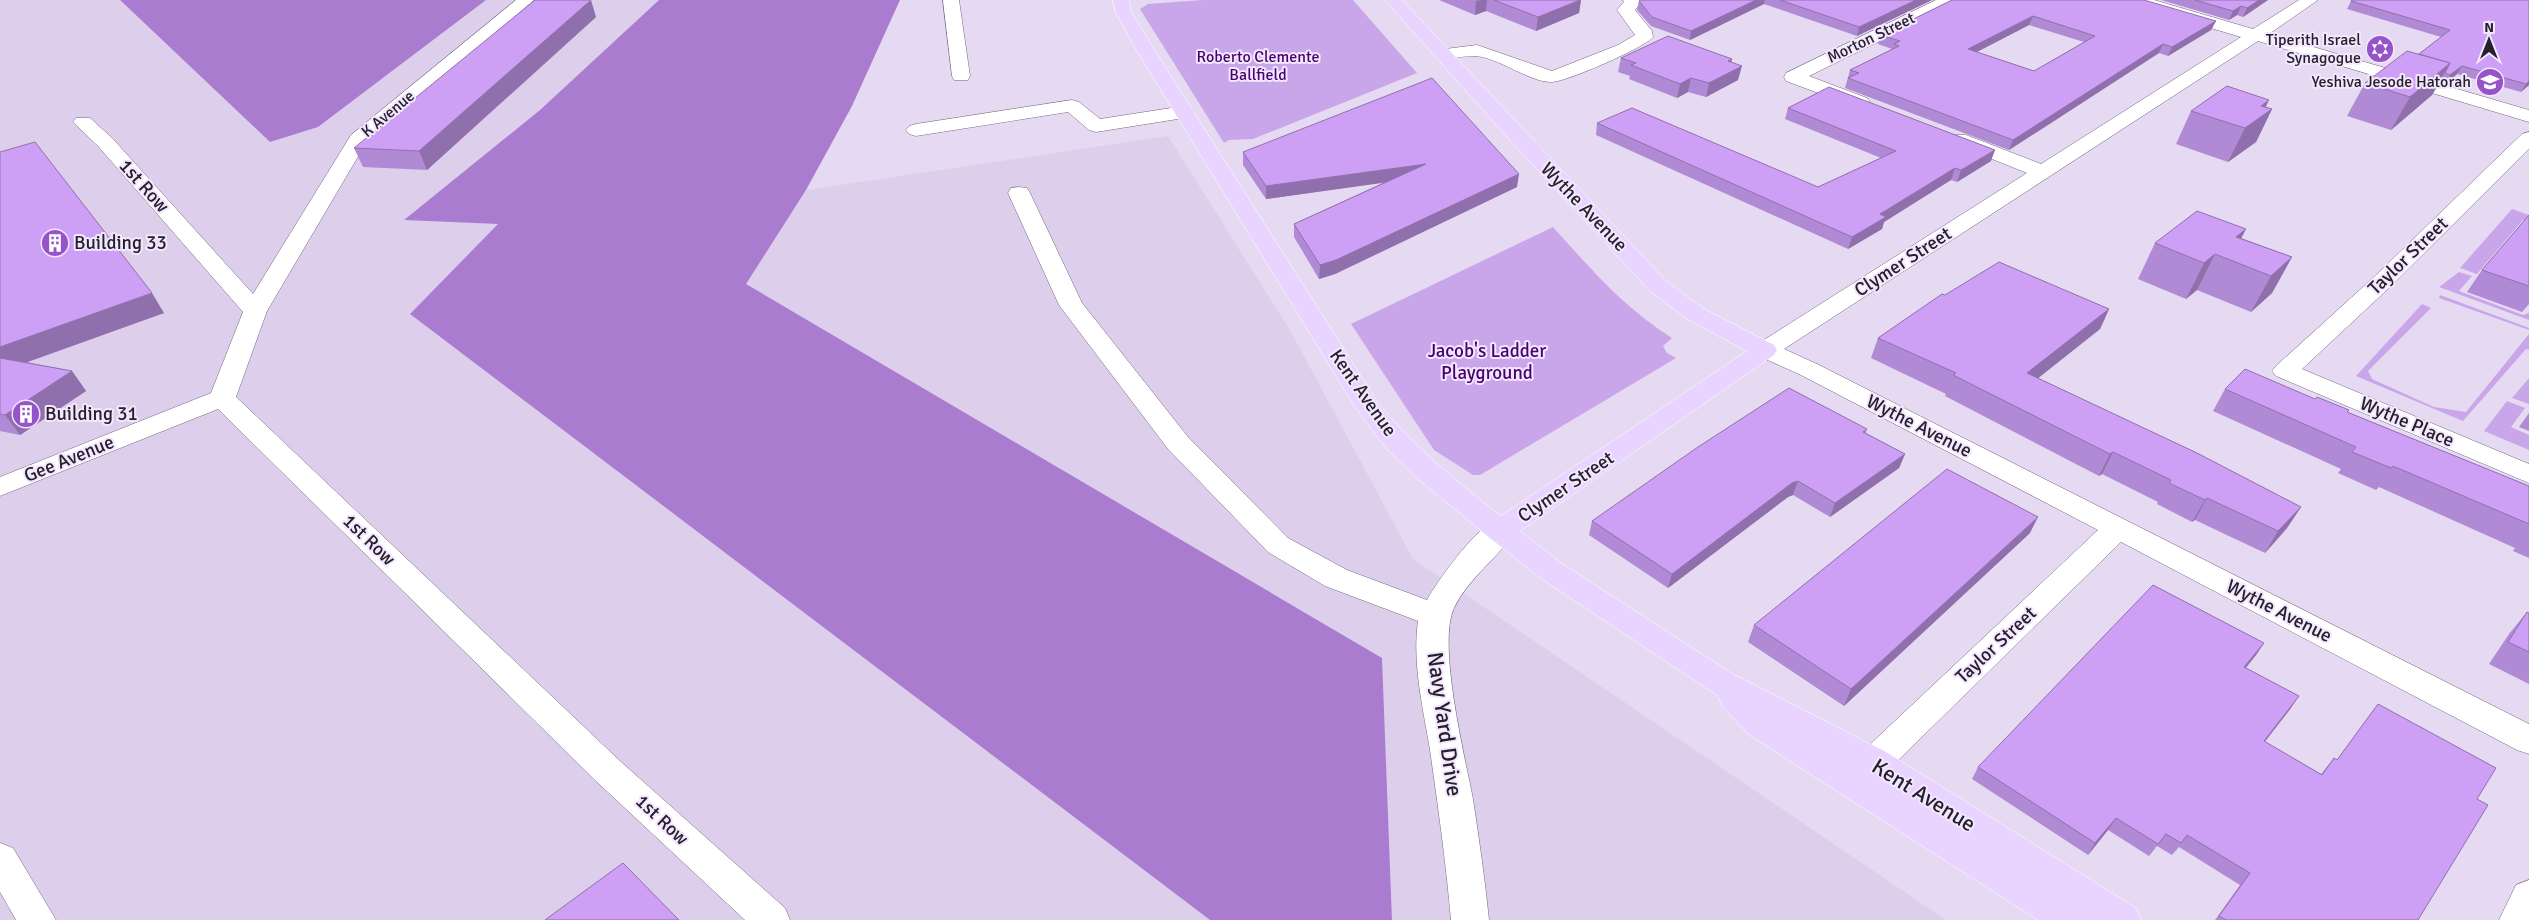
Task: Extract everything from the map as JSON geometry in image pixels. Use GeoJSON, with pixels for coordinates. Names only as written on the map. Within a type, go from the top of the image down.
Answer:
{"type":"FeatureCollection","features":[{"type":"Feature","properties":{"kind":"main road","name":"Kent Avenue"},"geometry":{"type":"LineString","coordinates":[[1120,0],[1123,12],[1368,407],[1410,457],[1444,487],[1493,538],[1550,570],[1719,682],[1874,762],[2122,920]]}},
{"type":"Feature","properties":{"kind":"main road","name":"Wythe Avenue"},"geometry":{"type":"LineString","coordinates":[[1393,0],[1548,170],[1658,286],[1676,302],[1715,326],[1765,350]]}},
{"type":"Feature","properties":{"kind":"main road","name":"Clymer Street"},"geometry":{"type":"LineString","coordinates":[[1493,538],[1765,350]]}},
{"type":"Feature","properties":{"kind":"main road","name":"Kent Avenue"},"geometry":{"type":"LineString","coordinates":[[1719,682],[1760,725],[2070,920]]}},
{"type":"Feature","properties":{"kind":"street","name":"K Avenue"},"geometry":{"type":"LineString","coordinates":[[255,311],[358,139],[526,0]]}},
{"type":"Feature","properties":{"kind":"street"},"geometry":{"type":"LineString","coordinates":[[950,0],[961,76]]}},
{"type":"Feature","properties":{"kind":"street"},"geometry":{"type":"LineString","coordinates":[[1443,54],[1478,50],[1552,77],[1624,49],[1644,37],[1643,31],[1624,10],[1633,3],[1631,0]]}},
{"type":"Feature","properties":{"kind":"street","name":"Morton Street"},"geometry":{"type":"LineString","coordinates":[[1876,108],[1792,76],[1949,0]]}},
{"type":"Feature","properties":{"kind":"street"},"geometry":{"type":"LineString","coordinates":[[2136,0],[2529,116]]}},
{"type":"Feature","properties":{"kind":"street","name":"Clymer Street"},"geometry":{"type":"LineString","coordinates":[[1765,350],[2310,0]]}},
{"type":"Feature","properties":{"kind":"street"},"geometry":{"type":"LineString","coordinates":[[916,130],[1072,106],[1096,126],[1184,112]]}},
{"type":"Feature","properties":{"kind":"street","name":"1st Row"},"geometry":{"type":"LineString","coordinates":[[84,122],[105,142],[255,311]]}},
{"type":"Feature","properties":{"kind":"street"},"geometry":{"type":"LineString","coordinates":[[1941,133],[2044,172]]}},
{"type":"Feature","properties":{"kind":"street","name":"Taylor Street"},"geometry":{"type":"LineString","coordinates":[[2285,371],[2382,282],[2529,138]]}},
{"type":"Feature","properties":{"kind":"street"},"geometry":{"type":"LineString","coordinates":[[1019,193],[1072,305],[1184,450],[1278,545],[1336,578],[1435,615]]}},
{"type":"Feature","properties":{"kind":"street"},"geometry":{"type":"LineString","coordinates":[[222,398],[255,311]]}},
{"type":"Feature","properties":{"kind":"street","name":"Wythe Avenue"},"geometry":{"type":"LineString","coordinates":[[1765,350],[1808,369],[2529,740]]}},
{"type":"Feature","properties":{"kind":"street","name":"Wythe Place"},"geometry":{"type":"LineString","coordinates":[[2285,371],[2529,474]]}},
{"type":"Feature","properties":{"kind":"street","name":"1st Row"},"geometry":{"type":"LineString","coordinates":[[222,398],[601,764],[771,920]]}},
{"type":"Feature","properties":{"kind":"street","name":"Gee Avenue"},"geometry":{"type":"LineString","coordinates":[[0,486],[222,398]]}},
{"type":"Feature","properties":{"kind":"street","name":"Taylor Street"},"geometry":{"type":"LineString","coordinates":[[1874,762],[2118,528]]}},
{"type":"Feature","properties":{"kind":"street","name":"Navy Yard Drive"},"geometry":{"type":"LineString","coordinates":[[1470,920],[1464,852],[1436,683],[1433,639],[1435,615],[1467,568],[1493,538]]}},
{"type":"Feature","properties":{"kind":"street"},"geometry":{"type":"LineString","coordinates":[[0,859],[37,920]]}},
{"type":"Feature","properties":{"kind":"street"},"geometry":{"type":"LineString","coordinates":[[2518,920],[2529,897]]}},
{"type":"Feature","properties":{"kind":"shaded area"},"geometry":{"type":"Polygon","coordinates":[[[0,0],[120,0],[270,142],[318,127],[486,0],[659,0],[540,110],[405,219],[498,224],[410,314],[1210,920],[0,920],[0,0]]]}},
{"type":"Feature","properties":{"kind":"shaded area"},"geometry":{"type":"Polygon","coordinates":[[[120,0],[486,0],[318,127],[270,142],[120,0]]]}},
{"type":"Feature","properties":{"kind":"shaded area"},"geometry":{"type":"Polygon","coordinates":[[[659,0],[900,0],[852,106],[806,190],[746,284],[1382,658],[1392,920],[1210,920],[410,314],[498,224],[404,220],[540,110],[659,0]]]}},
{"type":"Feature","properties":{"kind":"shaded area"},"geometry":{"type":"Polygon","coordinates":[[[1168,136],[1291,332],[1413,559],[1946,920],[1392,920],[1382,658],[745,284],[806,190],[1168,136]]]}},
{"type":"Feature","properties":{"kind":"green space","name":"Roberto Clemente Ballfield"},"geometry":{"type":"Polygon","coordinates":[[[1202,0],[1353,0],[1417,73],[1253,139],[1229,140],[1224,143],[1140,9],[1148,4],[1202,0]]]}},
{"type":"Feature","properties":{"kind":"green space"},"geometry":{"type":"Polygon","coordinates":[[[2512,209],[2529,215],[2529,222],[2523,220],[2477,274],[2460,268],[2512,209]]]}},
{"type":"Feature","properties":{"kind":"green space","name":"Jacob's Ladder Playground"},"geometry":{"type":"Polygon","coordinates":[[[1553,227],[1594,272],[1623,300],[1654,326],[1672,338],[1663,346],[1667,353],[1676,358],[1480,475],[1473,475],[1434,450],[1351,324],[1553,227]]]}},
{"type":"Feature","properties":{"kind":"green space"},"geometry":{"type":"Polygon","coordinates":[[[2459,272],[2472,276],[2459,291],[2523,315],[2529,313],[2529,320],[2439,287],[2459,272]]]}},
{"type":"Feature","properties":{"kind":"green space"},"geometry":{"type":"Polygon","coordinates":[[[2440,295],[2529,328],[2529,330],[2439,298],[2440,295]]]}},
{"type":"Feature","properties":{"kind":"green space"},"geometry":{"type":"Polygon","coordinates":[[[2422,304],[2431,308],[2368,371],[2372,379],[2434,407],[2466,412],[2529,334],[2529,350],[2526,349],[2463,421],[2356,376],[2422,304]]]}},
{"type":"Feature","properties":{"kind":"green space"},"geometry":{"type":"Polygon","coordinates":[[[2529,378],[2529,404],[2512,398],[2529,378]]]}},
{"type":"Feature","properties":{"kind":"green space"},"geometry":{"type":"Polygon","coordinates":[[[2507,401],[2525,408],[2511,427],[2529,435],[2529,450],[2484,431],[2507,401]]]}},
{"type":"Feature","properties":{"kind":"building"},"geometry":{"type":"Polygon","coordinates":[[[535,0],[591,0],[419,151],[354,148],[535,0]]]}},
{"type":"Feature","properties":{"kind":"building"},"geometry":{"type":"Polygon","coordinates":[[[1494,0],[1580,0],[1538,17],[1494,0]]]}},
{"type":"Feature","properties":{"kind":"building"},"geometry":{"type":"Polygon","coordinates":[[[1756,0],[1691,31],[1652,17],[1639,1],[1756,0]]]}},
{"type":"Feature","properties":{"kind":"building"},"geometry":{"type":"Polygon","coordinates":[[[1780,0],[1916,0],[1859,27],[1780,0]]]}},
{"type":"Feature","properties":{"kind":"building"},"geometry":{"type":"Polygon","coordinates":[[[1952,0],[2144,0],[2216,21],[2172,47],[2163,44],[2013,140],[1848,78],[1859,73],[1850,70],[1899,46],[1894,44],[1900,41],[1881,35],[1952,0]],[[2033,16],[1968,49],[2034,71],[2095,36],[2033,16]]]}},
{"type":"Feature","properties":{"kind":"building"},"geometry":{"type":"Polygon","coordinates":[[[2195,0],[2259,0],[2247,8],[2241,6],[2233,11],[2195,0]]]}},
{"type":"Feature","properties":{"kind":"building"},"geometry":{"type":"Polygon","coordinates":[[[2352,0],[2529,0],[2529,81],[2526,84],[2462,66],[2450,75],[2445,73],[2450,63],[2419,54],[2450,30],[2352,0]]]}},
{"type":"Feature","properties":{"kind":"building"},"geometry":{"type":"Polygon","coordinates":[[[1668,36],[1732,59],[1728,61],[1742,66],[1709,83],[1691,78],[1680,84],[1631,65],[1636,63],[1621,58],[1668,36]]]}},
{"type":"Feature","properties":{"kind":"building"},"geometry":{"type":"Polygon","coordinates":[[[2407,51],[2450,63],[2410,97],[2365,83],[2407,51]]]}},
{"type":"Feature","properties":{"kind":"building"},"geometry":{"type":"Polygon","coordinates":[[[1432,78],[1519,174],[1336,260],[1320,265],[1294,224],[1426,164],[1266,186],[1243,152],[1432,78]]]}},
{"type":"Feature","properties":{"kind":"building"},"geometry":{"type":"Polygon","coordinates":[[[2227,86],[2269,100],[2261,106],[2272,109],[2245,128],[2191,111],[2227,86]]]}},
{"type":"Feature","properties":{"kind":"building"},"geometry":{"type":"Polygon","coordinates":[[[1829,87],[1995,150],[1961,170],[1955,168],[1880,214],[1886,217],[1852,237],[1597,123],[1632,108],[1818,187],[1896,151],[1788,108],[1829,87]]]}},
{"type":"Feature","properties":{"kind":"building","name":"Building 33"},"geometry":{"type":"Polygon","coordinates":[[[35,142],[152,293],[0,347],[0,152],[35,142]]]}},
{"type":"Feature","properties":{"kind":"building"},"geometry":{"type":"Polygon","coordinates":[[[2197,211],[2246,229],[2236,237],[2292,257],[2271,276],[2215,254],[2204,263],[2155,243],[2197,211]]]}},
{"type":"Feature","properties":{"kind":"building"},"geometry":{"type":"Polygon","coordinates":[[[2529,215],[2529,286],[2482,270],[2529,215]]]}},
{"type":"Feature","properties":{"kind":"building"},"geometry":{"type":"Polygon","coordinates":[[[1999,262],[2109,309],[2027,373],[2197,453],[2301,507],[2278,531],[2207,498],[2205,500],[2169,483],[2171,480],[2113,452],[2110,454],[1953,375],[1956,373],[1878,338],[1942,294],[1945,295],[1999,262]]]}},
{"type":"Feature","properties":{"kind":"building"},"geometry":{"type":"Polygon","coordinates":[[[0,358],[72,371],[5,415],[0,414],[0,358]]]}},
{"type":"Feature","properties":{"kind":"building"},"geometry":{"type":"Polygon","coordinates":[[[2245,369],[2315,399],[2317,397],[2349,410],[2347,412],[2529,486],[2529,524],[2393,466],[2391,468],[2352,452],[2356,447],[2225,389],[2245,369]]]}},
{"type":"Feature","properties":{"kind":"building"},"geometry":{"type":"Polygon","coordinates":[[[1789,388],[1867,429],[1863,432],[1905,454],[1835,503],[1798,481],[1792,483],[1672,574],[1592,521],[1698,447],[1789,388]]]}},
{"type":"Feature","properties":{"kind":"building"},"geometry":{"type":"Polygon","coordinates":[[[1947,469],[2038,517],[1851,689],[1754,625],[1947,469]]]}},
{"type":"Feature","properties":{"kind":"building"},"geometry":{"type":"Polygon","coordinates":[[[2153,585],[2264,643],[2244,667],[2299,696],[2264,741],[2322,775],[2334,758],[2337,760],[2378,704],[2496,768],[2477,799],[2488,805],[2418,920],[2226,920],[2219,916],[2250,873],[2187,835],[2181,843],[2166,834],[2158,844],[2116,818],[2095,843],[1978,767],[2153,585]]]}},
{"type":"Feature","properties":{"kind":"building"},"geometry":{"type":"Polygon","coordinates":[[[2527,612],[2529,613],[2529,652],[2508,642],[2527,612]]]}},
{"type":"Feature","properties":{"kind":"building"},"geometry":{"type":"Polygon","coordinates":[[[623,863],[679,920],[545,920],[623,863]]]}},
{"type":"Feature","properties":{"kind":"place","name":"Tiperith Israel Synagogue"},"geometry":{"type":"Point","coordinates":[2380,49]}},
{"type":"Feature","properties":{"kind":"place","name":"Yeshiva Jesode Hatorah"},"geometry":{"type":"Point","coordinates":[2490,82]}},
{"type":"Feature","properties":{"kind":"place","name":"Building 33"},"geometry":{"type":"Point","coordinates":[55,243]}},
{"type":"Feature","properties":{"kind":"place","name":"Building 31"},"geometry":{"type":"Point","coordinates":[26,414]}}]}
